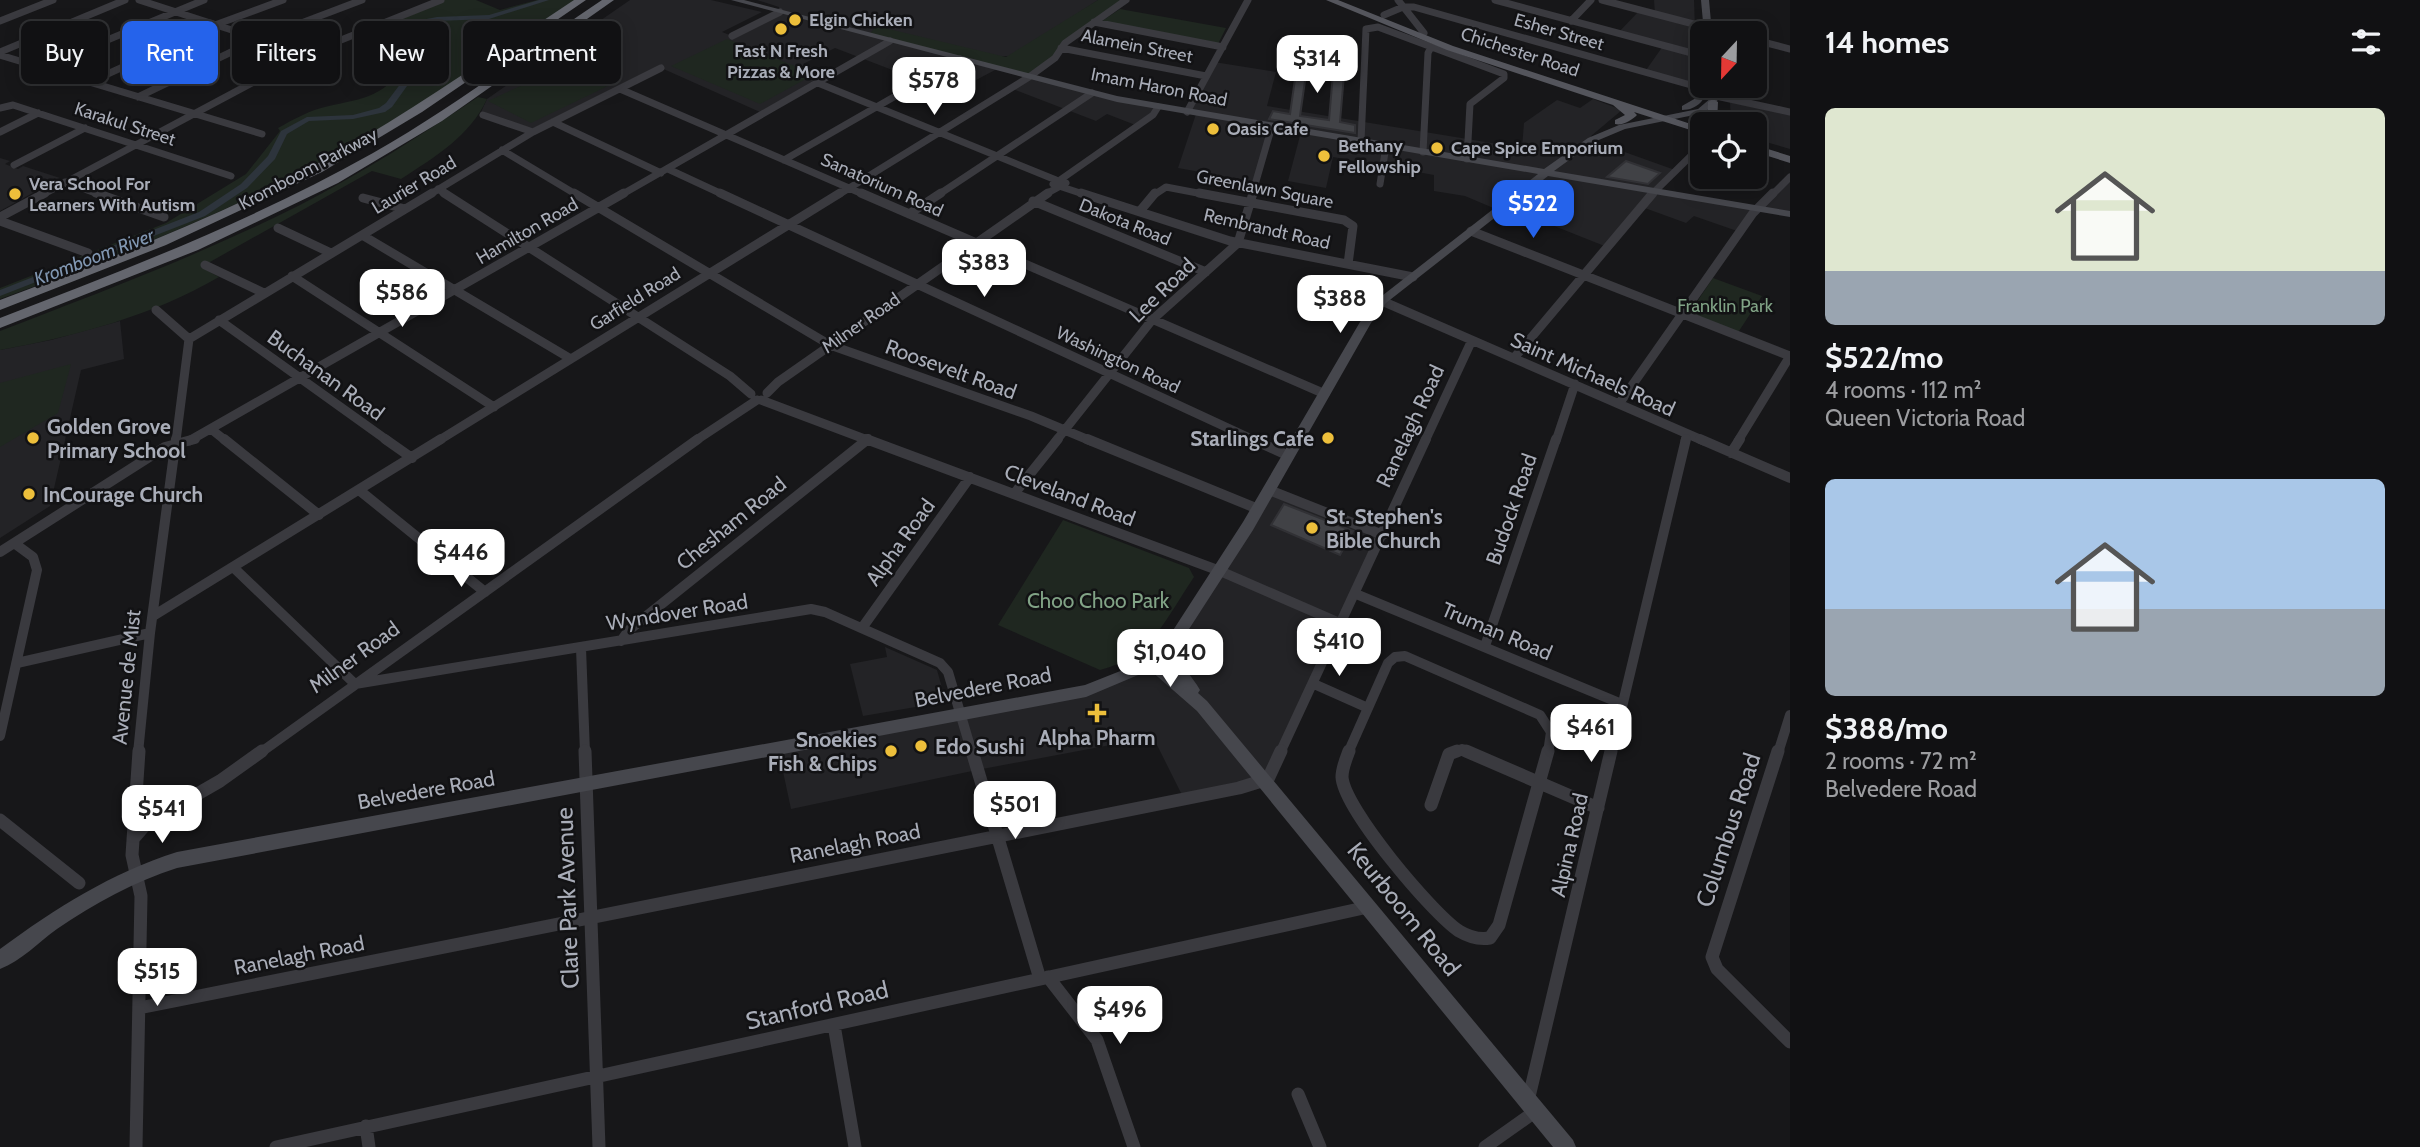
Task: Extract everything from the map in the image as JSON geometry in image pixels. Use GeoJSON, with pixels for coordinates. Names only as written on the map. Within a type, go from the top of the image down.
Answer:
{"type":"FeatureCollection","features":[{"type":"Feature","properties":{"kind":"highway","name":"Kromboom Parkway"},"geometry":{"type":"LineString","coordinates":[[0,305],[222,216],[318,168],[396,122],[581,0]]}},
{"type":"Feature","properties":{"kind":"highway","name":"Kromboom Parkway"},"geometry":{"type":"LineString","coordinates":[[0,323],[183,253],[288,204],[420,129],[609,0]]}},
{"type":"Feature","properties":{"kind":"main road","name":"Imam Haron Road"},"geometry":{"type":"LineString","coordinates":[[735,0],[1092,93],[1158,107],[1790,214]]}},
{"type":"Feature","properties":{"kind":"main road","name":"Chichester Road"},"geometry":{"type":"LineString","coordinates":[[1330,0],[1450,48],[1690,125]]}},
{"type":"Feature","properties":{"kind":"main road","name":"Chichester Road"},"geometry":{"type":"LineString","coordinates":[[1348,0],[1464,49],[1663,117]]}},
{"type":"Feature","properties":{"kind":"main road"},"geometry":{"type":"LineString","coordinates":[[1705,0],[1707,21]]}},
{"type":"Feature","properties":{"kind":"main road"},"geometry":{"type":"LineString","coordinates":[[1580,90],[1629,110],[1632,115],[1619,122]]}},
{"type":"Feature","properties":{"kind":"main road"},"geometry":{"type":"LineString","coordinates":[[1663,117],[1694,104],[1700,98]]}},
{"type":"Feature","properties":{"kind":"main road"},"geometry":{"type":"LineString","coordinates":[[1663,117],[1696,113],[1714,99]]}},
{"type":"Feature","properties":{"kind":"main road"},"geometry":{"type":"LineString","coordinates":[[1713,112],[1714,99]]}},
{"type":"Feature","properties":{"kind":"main road"},"geometry":{"type":"LineString","coordinates":[[1663,117],[1690,125]]}},
{"type":"Feature","properties":{"kind":"main road","name":"Belvedere Road"},"geometry":{"type":"LineString","coordinates":[[1591,140],[1597,132],[1619,122],[1663,117]]}},
{"type":"Feature","properties":{"kind":"main road","name":"Belvedere Road"},"geometry":{"type":"LineString","coordinates":[[137,873],[199,855],[1096,688],[1156,659],[1179,633],[1220,571],[1366,322],[1382,301],[1591,140],[1622,127],[1663,117]]}},
{"type":"Feature","properties":{"kind":"main road"},"geometry":{"type":"LineString","coordinates":[[1767,152],[1790,160]]}},
{"type":"Feature","properties":{"kind":"main road","name":"Keurboom Road"},"geometry":{"type":"LineString","coordinates":[[1156,659],[1201,704],[1566,1147]]}},
{"type":"Feature","properties":{"kind":"main road"},"geometry":{"type":"LineString","coordinates":[[0,960],[80,902],[137,873]]}},
{"type":"Feature","properties":{"kind":"street"},"geometry":{"type":"LineString","coordinates":[[0,21],[53,0]]}},
{"type":"Feature","properties":{"kind":"street"},"geometry":{"type":"LineString","coordinates":[[0,53],[125,0]]}},
{"type":"Feature","properties":{"kind":"street"},"geometry":{"type":"LineString","coordinates":[[139,0],[203,21]]}},
{"type":"Feature","properties":{"kind":"street"},"geometry":{"type":"LineString","coordinates":[[108,39],[204,0]]}},
{"type":"Feature","properties":{"kind":"street"},"geometry":{"type":"LineString","coordinates":[[218,24],[283,0]]}},
{"type":"Feature","properties":{"kind":"street"},"geometry":{"type":"LineString","coordinates":[[307,21],[362,0]]}},
{"type":"Feature","properties":{"kind":"street"},"geometry":{"type":"LineString","coordinates":[[421,0],[430,4]]}},
{"type":"Feature","properties":{"kind":"street"},"geometry":{"type":"LineString","coordinates":[[340,40],[441,0]]}},
{"type":"Feature","properties":{"kind":"street","name":"Garfield Road"},"geometry":{"type":"LineString","coordinates":[[153,616],[1029,77],[1055,58],[1061,48],[1126,0]]}},
{"type":"Feature","properties":{"kind":"street"},"geometry":{"type":"LineString","coordinates":[[1187,112],[1248,0]]}},
{"type":"Feature","properties":{"kind":"street"},"geometry":{"type":"LineString","coordinates":[[1494,0],[1690,53]]}},
{"type":"Feature","properties":{"kind":"street"},"geometry":{"type":"LineString","coordinates":[[1570,21],[1591,0]]}},
{"type":"Feature","properties":{"kind":"street"},"geometry":{"type":"LineString","coordinates":[[1602,0],[1621,2],[1690,25]]}},
{"type":"Feature","properties":{"kind":"street"},"geometry":{"type":"LineString","coordinates":[[1384,15],[1401,3],[1424,33]]}},
{"type":"Feature","properties":{"kind":"street","name":"Esher Street"},"geometry":{"type":"LineString","coordinates":[[1401,3],[1690,81]]}},
{"type":"Feature","properties":{"kind":"street"},"geometry":{"type":"LineString","coordinates":[[732,36],[780,12]]}},
{"type":"Feature","properties":{"kind":"street"},"geometry":{"type":"LineString","coordinates":[[1094,22],[1223,47]]}},
{"type":"Feature","properties":{"kind":"street"},"geometry":{"type":"LineString","coordinates":[[1361,141],[1366,29],[1373,26],[1504,75],[1470,104],[1467,159]]}},
{"type":"Feature","properties":{"kind":"street","name":"Hamilton Road"},"geometry":{"type":"LineString","coordinates":[[0,552],[165,447],[211,429],[301,379],[890,41]]}},
{"type":"Feature","properties":{"kind":"street"},"geometry":{"type":"LineString","coordinates":[[1768,43],[1790,49]]}},
{"type":"Feature","properties":{"kind":"street"},"geometry":{"type":"LineString","coordinates":[[1423,152],[1428,53],[1431,47]]}},
{"type":"Feature","properties":{"kind":"street","name":"Alamein Street"},"geometry":{"type":"LineString","coordinates":[[1061,48],[1206,76]]}},
{"type":"Feature","properties":{"kind":"street"},"geometry":{"type":"LineString","coordinates":[[138,97],[232,52]]}},
{"type":"Feature","properties":{"kind":"street"},"geometry":{"type":"LineString","coordinates":[[0,53],[21,61]]}},
{"type":"Feature","properties":{"kind":"street"},"geometry":{"type":"LineString","coordinates":[[0,62],[10,58]]}},
{"type":"Feature","properties":{"kind":"street"},"geometry":{"type":"LineString","coordinates":[[784,160],[960,59]]}},
{"type":"Feature","properties":{"kind":"street","name":"Laurier Road"},"geometry":{"type":"LineString","coordinates":[[189,339],[533,132],[662,68]]}},
{"type":"Feature","properties":{"kind":"street","name":"Rembrandt Road"},"geometry":{"type":"LineString","coordinates":[[818,83],[1058,184],[1238,243],[1413,277]]}},
{"type":"Feature","properties":{"kind":"street"},"geometry":{"type":"LineString","coordinates":[[96,84],[262,134]]}},
{"type":"Feature","properties":{"kind":"street"},"geometry":{"type":"LineString","coordinates":[[0,219],[248,84]]}},
{"type":"Feature","properties":{"kind":"street","name":"Sanatorium Road"},"geometry":{"type":"LineString","coordinates":[[620,89],[1325,394]]}},
{"type":"Feature","properties":{"kind":"street"},"geometry":{"type":"LineString","coordinates":[[909,215],[1092,93]]}},
{"type":"Feature","properties":{"kind":"street"},"geometry":{"type":"LineString","coordinates":[[1714,99],[1790,112]]}},
{"type":"Feature","properties":{"kind":"street","name":"Karakul Street"},"geometry":{"type":"LineString","coordinates":[[0,108],[9,105],[38,113],[231,176]]}},
{"type":"Feature","properties":{"kind":"street","name":"Milner Road"},"geometry":{"type":"LineString","coordinates":[[132,841],[147,823],[202,792],[485,592],[1153,116],[1158,107]]}},
{"type":"Feature","properties":{"kind":"street"},"geometry":{"type":"LineString","coordinates":[[0,132],[38,113]]}},
{"type":"Feature","properties":{"kind":"street"},"geometry":{"type":"LineString","coordinates":[[483,115],[533,132]]}},
{"type":"Feature","properties":{"kind":"street","name":"Washington Road"},"geometry":{"type":"LineString","coordinates":[[553,122],[789,225],[1289,456]]}},
{"type":"Feature","properties":{"kind":"street"},"geometry":{"type":"LineString","coordinates":[[1238,243],[1272,126]]}},
{"type":"Feature","properties":{"kind":"street"},"geometry":{"type":"LineString","coordinates":[[14,165],[85,128]]}},
{"type":"Feature","properties":{"kind":"street"},"geometry":{"type":"LineString","coordinates":[[1380,184],[1386,146]]}},
{"type":"Feature","properties":{"kind":"street","name":"Roosevelt Road"},"geometry":{"type":"LineString","coordinates":[[502,150],[830,345],[1064,430],[1258,509]]}},
{"type":"Feature","properties":{"kind":"street"},"geometry":{"type":"LineString","coordinates":[[1514,358],[1654,191],[1690,156]]}},
{"type":"Feature","properties":{"kind":"street"},"geometry":{"type":"LineString","coordinates":[[1619,404],[1759,209],[1790,177]]}},
{"type":"Feature","properties":{"kind":"street"},"geometry":{"type":"LineString","coordinates":[[65,182],[164,217]]}},
{"type":"Feature","properties":{"kind":"street","name":"Greenlawn Square"},"geometry":{"type":"LineString","coordinates":[[1140,211],[1158,190],[1166,187],[1351,223],[1353,226],[1348,264]]}},
{"type":"Feature","properties":{"kind":"street","name":"Cleveland Road"},"geometry":{"type":"LineString","coordinates":[[438,189],[759,395],[868,439],[1220,571],[1342,624]]}},
{"type":"Feature","properties":{"kind":"street"},"geometry":{"type":"LineString","coordinates":[[363,198],[405,209]]}},
{"type":"Feature","properties":{"kind":"street","name":"Dakota Road"},"geometry":{"type":"LineString","coordinates":[[1032,201],[1206,272]]}},
{"type":"Feature","properties":{"kind":"street"},"geometry":{"type":"LineString","coordinates":[[0,219],[88,253]]}},
{"type":"Feature","properties":{"kind":"street"},"geometry":{"type":"LineString","coordinates":[[278,228],[331,253]]}},
{"type":"Feature","properties":{"kind":"street"},"geometry":{"type":"LineString","coordinates":[[1471,231],[1790,356],[1731,453]]}},
{"type":"Feature","properties":{"kind":"street"},"geometry":{"type":"LineString","coordinates":[[362,235],[571,359]]}},
{"type":"Feature","properties":{"kind":"street","name":"Lee Road"},"geometry":{"type":"LineString","coordinates":[[1014,494],[1152,320],[1238,243]]}},
{"type":"Feature","properties":{"kind":"street"},"geometry":{"type":"LineString","coordinates":[[205,265],[264,293]]}},
{"type":"Feature","properties":{"kind":"street"},"geometry":{"type":"LineString","coordinates":[[292,276],[494,407]]}},
{"type":"Feature","properties":{"kind":"street","name":"Saint Michaels Road"},"geometry":{"type":"LineString","coordinates":[[1382,301],[1790,478]]}},
{"type":"Feature","properties":{"kind":"street"},"geometry":{"type":"LineString","coordinates":[[156,310],[189,339]]}},
{"type":"Feature","properties":{"kind":"street","name":"Buchanan Road"},"geometry":{"type":"LineString","coordinates":[[219,320],[412,458]]}},
{"type":"Feature","properties":{"kind":"street","name":"Avenue de Mist"},"geometry":{"type":"LineString","coordinates":[[136,1147],[141,896],[132,855],[133,815],[150,633],[189,339]]}},
{"type":"Feature","properties":{"kind":"street","name":"Ranelagh Road"},"geometry":{"type":"LineString","coordinates":[[139,1008],[996,836],[1271,777],[1472,340]]}},
{"type":"Feature","properties":{"kind":"street","name":"Budock Road"},"geometry":{"type":"LineString","coordinates":[[1485,646],[1575,384]]}},
{"type":"Feature","properties":{"kind":"street"},"geometry":{"type":"LineString","coordinates":[[211,429],[319,515]]}},
{"type":"Feature","properties":{"kind":"street","name":"Alpina Road"},"geometry":{"type":"LineString","coordinates":[[1532,1106],[1622,704],[1688,434]]}},
{"type":"Feature","properties":{"kind":"street","name":"Chesham Road"},"geometry":{"type":"LineString","coordinates":[[621,641],[631,628],[868,439]]}},
{"type":"Feature","properties":{"kind":"street","name":"Alpha Road"},"geometry":{"type":"LineString","coordinates":[[862,628],[970,477]]}},
{"type":"Feature","properties":{"kind":"street"},"geometry":{"type":"LineString","coordinates":[[359,490],[485,592]]}},
{"type":"Feature","properties":{"kind":"street"},"geometry":{"type":"LineString","coordinates":[[1269,490],[1383,535]]}},
{"type":"Feature","properties":{"kind":"street"},"geometry":{"type":"LineString","coordinates":[[0,736],[37,570],[33,557],[14,543]]}},
{"type":"Feature","properties":{"kind":"street"},"geometry":{"type":"LineString","coordinates":[[234,568],[355,684]]}},
{"type":"Feature","properties":{"kind":"street","name":"Truman Road"},"geometry":{"type":"LineString","coordinates":[[1356,594],[1622,704]]}},
{"type":"Feature","properties":{"kind":"street","name":"Wyndover Road"},"geometry":{"type":"LineString","coordinates":[[355,684],[811,609],[825,612],[944,665],[996,836],[1044,978]]}},
{"type":"Feature","properties":{"kind":"street"},"geometry":{"type":"LineString","coordinates":[[17,663],[150,633]]}},
{"type":"Feature","properties":{"kind":"street","name":"Clare Park Avenue"},"geometry":{"type":"LineString","coordinates":[[581,648],[599,1147]]}},
{"type":"Feature","properties":{"kind":"street"},"geometry":{"type":"LineString","coordinates":[[1399,656],[1418,660],[1535,710],[1548,722],[1551,734],[1539,782],[1499,925],[1490,938],[1476,939],[1451,925],[1378,841],[1349,797],[1343,771],[1388,663],[1399,656]]}},
{"type":"Feature","properties":{"kind":"street"},"geometry":{"type":"LineString","coordinates":[[1315,682],[1369,706]]}},
{"type":"Feature","properties":{"kind":"street","name":"Columbus Road"},"geometry":{"type":"LineString","coordinates":[[1790,715],[1712,960],[1725,978],[1790,1042]]}},
{"type":"Feature","properties":{"kind":"street"},"geometry":{"type":"LineString","coordinates":[[1431,805],[1449,754],[1458,748],[1598,808]]}},
{"type":"Feature","properties":{"kind":"street","name":"Milner Road"},"geometry":{"type":"LineString","coordinates":[[133,815],[202,792]]}},
{"type":"Feature","properties":{"kind":"street"},"geometry":{"type":"LineString","coordinates":[[0,820],[79,883]]}},
{"type":"Feature","properties":{"kind":"street","name":"Stanford Road"},"geometry":{"type":"LineString","coordinates":[[276,1147],[1368,907]]}},
{"type":"Feature","properties":{"kind":"street"},"geometry":{"type":"LineString","coordinates":[[1044,978],[1097,1040],[1134,1147]]}},
{"type":"Feature","properties":{"kind":"street"},"geometry":{"type":"LineString","coordinates":[[834,1025],[855,1147]]}},
{"type":"Feature","properties":{"kind":"street"},"geometry":{"type":"LineString","coordinates":[[1298,1094],[1320,1147]]}},
{"type":"Feature","properties":{"kind":"street"},"geometry":{"type":"LineString","coordinates":[[1485,1147],[1532,1106]]}},
{"type":"Feature","properties":{"kind":"street"},"geometry":{"type":"LineString","coordinates":[[366,1126],[369,1147]]}},
{"type":"Feature","properties":{"kind":"shaded area"},"geometry":{"type":"Polygon","coordinates":[[[630,0],[711,0],[762,12],[722,32],[732,36],[780,12],[779,7],[757,0],[1098,0],[1012,56],[997,56],[997,69],[976,80],[945,68],[921,81],[835,48],[803,64],[826,74],[760,112],[659,67],[532,129],[481,112],[487,99],[509,84],[621,84],[621,21],[600,21],[630,0]]]}},
{"type":"Feature","properties":{"kind":"shaded area"},"geometry":{"type":"Polygon","coordinates":[[[1654,0],[1694,0],[1695,21],[1690,21],[1690,86],[1644,73],[1663,46],[1618,33],[1640,10],[1655,14],[1654,0]]]}},
{"type":"Feature","properties":{"kind":"shaded area"},"geometry":{"type":"Polygon","coordinates":[[[1214,62],[1276,72],[1267,106],[1522,148],[1524,123],[1557,100],[1580,108],[1593,99],[1622,110],[1591,136],[1591,140],[1675,170],[1655,191],[1758,209],[1790,177],[1790,214],[1759,209],[1740,232],[1694,216],[1686,223],[1642,207],[1607,247],[1504,206],[1498,210],[1465,196],[1434,191],[1434,175],[1333,157],[1326,188],[1288,181],[1301,132],[1272,126],[1256,182],[1178,168],[1196,114],[1187,112],[1214,62]]]}},
{"type":"Feature","properties":{"kind":"shaded area"},"geometry":{"type":"Polygon","coordinates":[[[1029,77],[1158,107],[1138,126],[1107,114],[1096,121],[1010,88],[1029,77]]]}},
{"type":"Feature","properties":{"kind":"shaded area"},"geometry":{"type":"Polygon","coordinates":[[[1730,102],[1790,114],[1790,149],[1767,142],[1767,112],[1730,112],[1730,102]]]}},
{"type":"Feature","properties":{"kind":"shaded area","name":"Vera School For Learners With Autism"},"geometry":{"type":"Polygon","coordinates":[[[0,158],[10,161],[5,164],[18,169],[23,166],[60,178],[0,211],[0,158]]]}},
{"type":"Feature","properties":{"kind":"shaded area","name":"Golden Grove Primary School"},"geometry":{"type":"Polygon","coordinates":[[[120,321],[124,359],[81,370],[50,506],[0,538],[0,350],[51,340],[120,321]]]}},
{"type":"Feature","properties":{"kind":"shaded area"},"geometry":{"type":"Polygon","coordinates":[[[1269,490],[1383,535],[1271,777],[1183,797],[1153,737],[791,809],[778,748],[1086,691],[1151,663],[1269,490]]]}},
{"type":"Feature","properties":{"kind":"shaded area"},"geometry":{"type":"Polygon","coordinates":[[[885,647],[937,670],[944,695],[939,703],[863,716],[850,664],[887,657],[885,647]]]}},
{"type":"Feature","properties":{"kind":"green space"},"geometry":{"type":"Polygon","coordinates":[[[445,0],[476,0],[500,10],[537,0],[576,0],[545,21],[463,21],[463,77],[407,113],[265,191],[178,230],[0,299],[0,288],[166,223],[246,174],[280,131],[278,128],[302,115],[374,94],[388,84],[449,84],[449,21],[392,21],[445,0]]]}},
{"type":"Feature","properties":{"kind":"green space"},"geometry":{"type":"Polygon","coordinates":[[[1098,0],[1126,0],[1065,43],[1058,55],[1029,77],[869,35],[876,26],[1006,57],[1098,0]]]}},
{"type":"Feature","properties":{"kind":"green space"},"geometry":{"type":"Polygon","coordinates":[[[1120,9],[1226,28],[1218,44],[1102,21],[1120,9]]]}},
{"type":"Feature","properties":{"kind":"green space"},"geometry":{"type":"Polygon","coordinates":[[[727,39],[815,74],[760,104],[671,66],[727,39]]]}},
{"type":"Feature","properties":{"kind":"green space"},"geometry":{"type":"Polygon","coordinates":[[[525,84],[612,84],[531,123],[488,101],[525,84]]]}},
{"type":"Feature","properties":{"kind":"green space"},"geometry":{"type":"Polygon","coordinates":[[[478,97],[487,99],[471,124],[450,145],[426,162],[401,179],[372,171],[201,267],[219,277],[193,291],[113,323],[0,350],[0,331],[189,256],[300,205],[390,154],[478,97]]]}},
{"type":"Feature","properties":{"kind":"green space","name":"Franklin Park"},"geometry":{"type":"Polygon","coordinates":[[[1713,278],[1762,296],[1737,334],[1688,315],[1713,278]]]}},
{"type":"Feature","properties":{"kind":"green space"},"geometry":{"type":"Polygon","coordinates":[[[71,364],[58,413],[0,447],[0,383],[71,364]]]}},
{"type":"Feature","properties":{"kind":"green space","name":"Choo Choo Park"},"geometry":{"type":"Polygon","coordinates":[[[1063,520],[1189,568],[1194,577],[1166,621],[1145,646],[1118,664],[1100,670],[998,625],[1063,520]]]}},
{"type":"Feature","properties":{"kind":"building"},"geometry":{"type":"Polygon","coordinates":[[[1300,44],[1310,46],[1300,116],[1329,120],[1335,50],[1346,51],[1340,122],[1355,125],[1355,133],[1269,119],[1273,111],[1290,114],[1300,44]]]}},
{"type":"Feature","properties":{"kind":"building"},"geometry":{"type":"Polygon","coordinates":[[[1626,161],[1660,173],[1648,184],[1607,177],[1626,161]]]}},
{"type":"Feature","properties":{"kind":"building","name":"St. Stephen's Bible Church"},"geometry":{"type":"Polygon","coordinates":[[[1284,504],[1353,531],[1340,555],[1271,525],[1284,504]]]}},
{"type":"Feature","properties":{"kind":"waterway","name":"Kromboom River"},"geometry":{"type":"LineString","coordinates":[[0,293],[202,214],[244,186],[272,157],[284,133],[307,119],[353,117],[382,110],[389,105],[408,79],[392,65],[376,62],[399,32],[413,23],[489,17],[546,0]]}},
{"type":"Feature","properties":{"kind":"place","name":"Elgin Chicken"},"geometry":{"type":"Point","coordinates":[795,20]}},
{"type":"Feature","properties":{"kind":"place","name":"Fast N Fresh Pizzas & More"},"geometry":{"type":"Point","coordinates":[781,29]}},
{"type":"Feature","properties":{"kind":"place","name":"Oasis Cafe"},"geometry":{"type":"Point","coordinates":[1213,129]}},
{"type":"Feature","properties":{"kind":"place","name":"Cape Spice Emporium"},"geometry":{"type":"Point","coordinates":[1437,148]}},
{"type":"Feature","properties":{"kind":"place","name":"Bethany Fellowship"},"geometry":{"type":"Point","coordinates":[1324,156]}},
{"type":"Feature","properties":{"kind":"place","name":"Vera School For Learners With Autism"},"geometry":{"type":"Point","coordinates":[15,194]}},
{"type":"Feature","properties":{"kind":"place","name":"Golden Grove Primary School"},"geometry":{"type":"Point","coordinates":[33,438]}},
{"type":"Feature","properties":{"kind":"place","name":"Starlings Cafe"},"geometry":{"type":"Point","coordinates":[1328,438]}},
{"type":"Feature","properties":{"kind":"place","name":"InCourage Church"},"geometry":{"type":"Point","coordinates":[29,494]}},
{"type":"Feature","properties":{"kind":"place","name":"St. Stephen's Bible Church"},"geometry":{"type":"Point","coordinates":[1312,528]}},
{"type":"Feature","properties":{"kind":"place","name":"Alpha Pharm"},"geometry":{"type":"Point","coordinates":[1097,713]}},
{"type":"Feature","properties":{"kind":"place","name":"Edo Sushi"},"geometry":{"type":"Point","coordinates":[921,746]}},
{"type":"Feature","properties":{"kind":"place","name":"Snoekies Fish & Chips"},"geometry":{"type":"Point","coordinates":[891,751]}}]}
